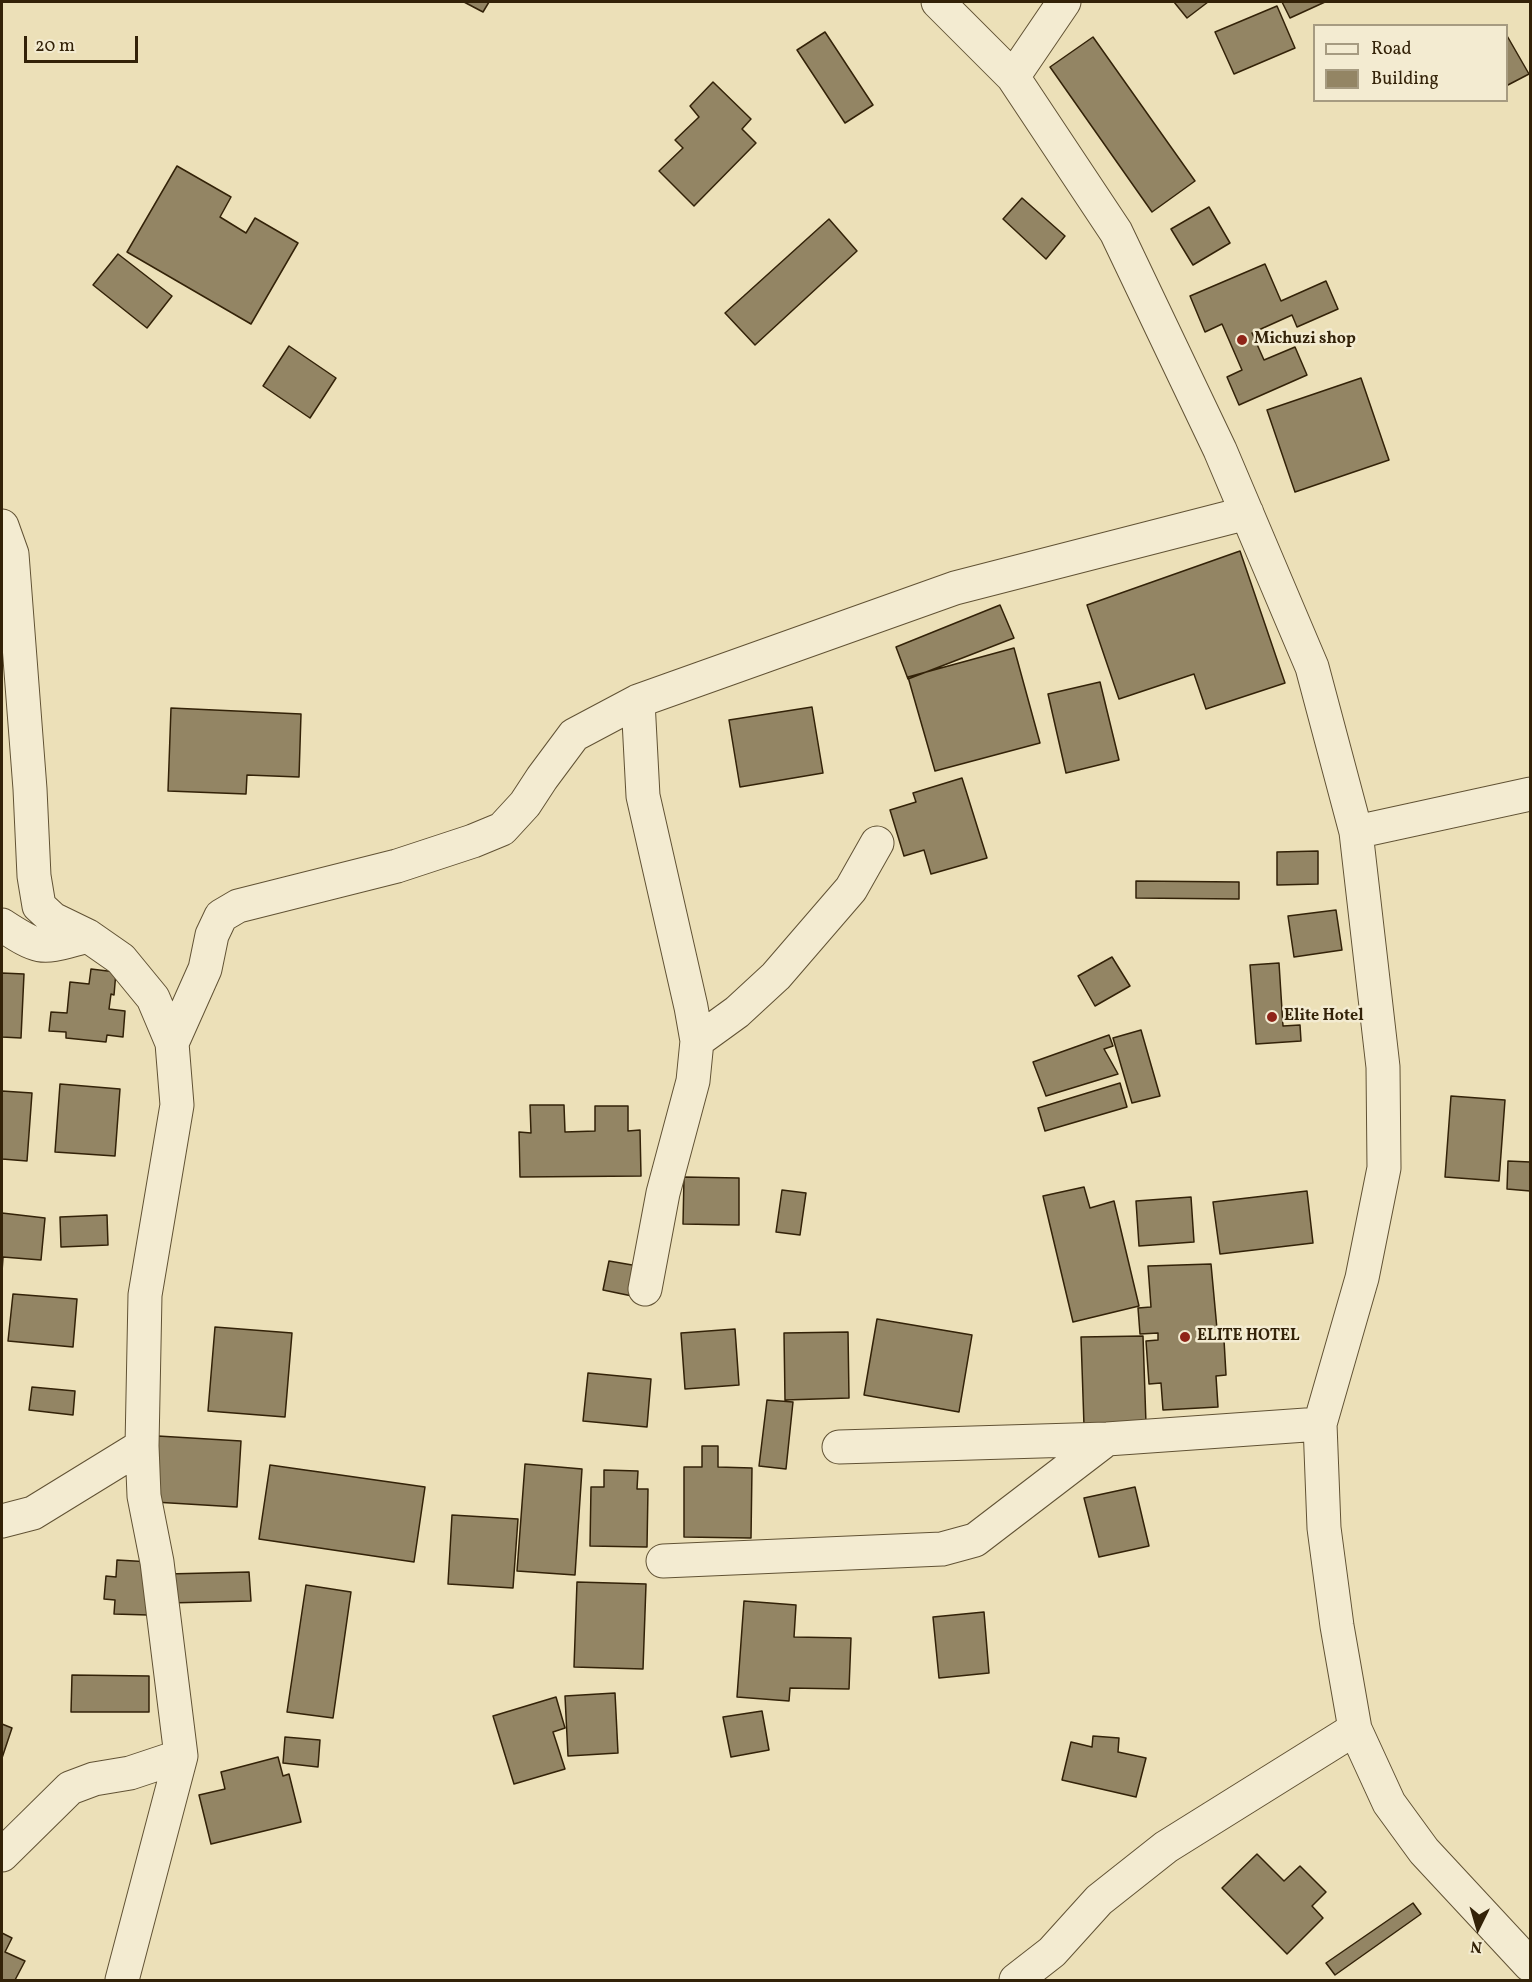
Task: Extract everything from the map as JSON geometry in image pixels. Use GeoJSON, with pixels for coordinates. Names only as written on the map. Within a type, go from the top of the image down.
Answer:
{"type":"FeatureCollection","features":[{"type":"Feature","properties":{"kind":"street"},"geometry":{"type":"LineString","coordinates":[[938,2],[1013,77],[1116,232],[1220,450],[1312,667],[1356,831],[1383,1067],[1384,1168],[1362,1278],[1320,1424],[1324,1528],[1337,1626],[1355,1729],[1389,1803],[1424,1851],[1530,1965]]}},
{"type":"Feature","properties":{"kind":"street"},"geometry":{"type":"LineString","coordinates":[[1013,77],[1064,2]]}},
{"type":"Feature","properties":{"kind":"street"},"geometry":{"type":"LineString","coordinates":[[172,1043],[205,969],[212,934],[221,916],[238,906],[397,866],[502,829],[525,804],[574,735],[638,700],[955,588],[1247,513]]}},
{"type":"Feature","properties":{"kind":"street"},"geometry":{"type":"LineString","coordinates":[[2,526],[12,554],[30,789],[34,876],[39,906],[53,919],[88,936],[121,959],[153,998],[172,1043],[177,1105],[145,1295],[142,1446],[144,1496],[157,1562],[181,1756],[122,1980]]}},
{"type":"Feature","properties":{"kind":"street"},"geometry":{"type":"LineString","coordinates":[[638,700],[643,796],[697,1041],[693,1081],[663,1193],[645,1289]]}},
{"type":"Feature","properties":{"kind":"street"},"geometry":{"type":"LineString","coordinates":[[1356,831],[1530,794]]}},
{"type":"Feature","properties":{"kind":"street"},"geometry":{"type":"LineString","coordinates":[[697,1041],[737,1012],[776,976],[851,889],[878,843]]}},
{"type":"Feature","properties":{"kind":"street"},"geometry":{"type":"LineString","coordinates":[[2,925],[29,943],[41,947],[88,936]]}},
{"type":"Feature","properties":{"kind":"street"},"geometry":{"type":"LineString","coordinates":[[839,1447],[1107,1439],[1320,1424]]}},
{"type":"Feature","properties":{"kind":"street"},"geometry":{"type":"LineString","coordinates":[[663,1561],[942,1549],[964,1543],[975,1539],[1107,1439]]}},
{"type":"Feature","properties":{"kind":"street"},"geometry":{"type":"LineString","coordinates":[[2,1521],[33,1513],[142,1446]]}},
{"type":"Feature","properties":{"kind":"street"},"geometry":{"type":"LineString","coordinates":[[1017,1980],[1052,1952],[1099,1900],[1166,1847],[1355,1729]]}},
{"type":"Feature","properties":{"kind":"street"},"geometry":{"type":"LineString","coordinates":[[2,1855],[70,1788],[94,1779],[130,1773],[181,1756]]}},
{"type":"Feature","properties":{"kind":"building"},"geometry":{"type":"Polygon","coordinates":[[[464,2],[489,2],[483,12],[464,2]]]}},
{"type":"Feature","properties":{"kind":"building"},"geometry":{"type":"Polygon","coordinates":[[[1174,2],[1208,2],[1187,18],[1174,2]]]}},
{"type":"Feature","properties":{"kind":"building"},"geometry":{"type":"Polygon","coordinates":[[[1282,2],[1325,2],[1290,18],[1282,2]]]}},
{"type":"Feature","properties":{"kind":"building"},"geometry":{"type":"Polygon","coordinates":[[[1277,6],[1295,48],[1234,74],[1215,32],[1277,6]]]}},
{"type":"Feature","properties":{"kind":"building"},"geometry":{"type":"Polygon","coordinates":[[[825,32],[873,105],[845,123],[797,50],[825,32]]]}},
{"type":"Feature","properties":{"kind":"building"},"geometry":{"type":"Polygon","coordinates":[[[1093,37],[1195,181],[1152,212],[1050,67],[1093,37]]]}},
{"type":"Feature","properties":{"kind":"building"},"geometry":{"type":"Polygon","coordinates":[[[1508,37],[1529,74],[1508,85],[1508,37]]]}},
{"type":"Feature","properties":{"kind":"building"},"geometry":{"type":"Polygon","coordinates":[[[713,82],[751,119],[742,129],[756,143],[694,206],[659,171],[683,148],[675,140],[699,117],[690,106],[713,82]]]}},
{"type":"Feature","properties":{"kind":"building"},"geometry":{"type":"Polygon","coordinates":[[[177,166],[231,197],[220,217],[246,233],[255,218],[298,243],[251,324],[127,252],[177,166]]]}},
{"type":"Feature","properties":{"kind":"building"},"geometry":{"type":"Polygon","coordinates":[[[1022,198],[1065,236],[1046,259],[1003,219],[1022,198]]]}},
{"type":"Feature","properties":{"kind":"building"},"geometry":{"type":"Polygon","coordinates":[[[1209,207],[1230,243],[1193,265],[1171,229],[1209,207]]]}},
{"type":"Feature","properties":{"kind":"building"},"geometry":{"type":"Polygon","coordinates":[[[829,219],[857,251],[755,345],[725,313],[829,219]]]}},
{"type":"Feature","properties":{"kind":"building"},"geometry":{"type":"Polygon","coordinates":[[[118,254],[172,296],[147,328],[93,285],[118,254]]]}},
{"type":"Feature","properties":{"kind":"building","name":"Michuzi shop"},"geometry":{"type":"Polygon","coordinates":[[[1265,264],[1281,301],[1326,281],[1338,309],[1297,327],[1292,315],[1252,333],[1264,360],[1295,347],[1307,375],[1239,405],[1227,377],[1242,370],[1222,324],[1205,332],[1190,296],[1265,264]]]}},
{"type":"Feature","properties":{"kind":"building"},"geometry":{"type":"Polygon","coordinates":[[[289,346],[336,378],[310,418],[263,386],[289,346]]]}},
{"type":"Feature","properties":{"kind":"building"},"geometry":{"type":"Polygon","coordinates":[[[1361,378],[1389,460],[1295,492],[1267,410],[1361,378]]]}},
{"type":"Feature","properties":{"kind":"building"},"geometry":{"type":"Polygon","coordinates":[[[1240,551],[1285,683],[1206,709],[1194,674],[1119,699],[1087,605],[1240,551]]]}},
{"type":"Feature","properties":{"kind":"building"},"geometry":{"type":"Polygon","coordinates":[[[1000,605],[1014,638],[908,679],[896,647],[1000,605]]]}},
{"type":"Feature","properties":{"kind":"building"},"geometry":{"type":"Polygon","coordinates":[[[1014,648],[1040,743],[935,771],[908,677],[1014,648]]]}},
{"type":"Feature","properties":{"kind":"building"},"geometry":{"type":"Polygon","coordinates":[[[1100,682],[1119,760],[1066,773],[1048,694],[1100,682]]]}},
{"type":"Feature","properties":{"kind":"building"},"geometry":{"type":"Polygon","coordinates":[[[812,707],[823,773],[740,787],[729,720],[812,707]]]}},
{"type":"Feature","properties":{"kind":"building"},"geometry":{"type":"Polygon","coordinates":[[[171,708],[301,714],[299,777],[247,775],[246,794],[168,791],[171,708]]]}},
{"type":"Feature","properties":{"kind":"building"},"geometry":{"type":"Polygon","coordinates":[[[962,778],[987,858],[931,874],[924,850],[904,856],[890,810],[916,802],[913,793],[962,778]]]}},
{"type":"Feature","properties":{"kind":"building"},"geometry":{"type":"Polygon","coordinates":[[[1318,851],[1318,884],[1277,885],[1277,852],[1318,851]]]}},
{"type":"Feature","properties":{"kind":"building"},"geometry":{"type":"Polygon","coordinates":[[[1136,881],[1239,882],[1239,899],[1136,898],[1136,881]]]}},
{"type":"Feature","properties":{"kind":"building"},"geometry":{"type":"Polygon","coordinates":[[[1336,910],[1342,950],[1294,957],[1288,916],[1336,910]]]}},
{"type":"Feature","properties":{"kind":"building"},"geometry":{"type":"Polygon","coordinates":[[[1112,957],[1130,986],[1095,1006],[1078,976],[1112,957]]]}},
{"type":"Feature","properties":{"kind":"building"},"geometry":{"type":"Polygon","coordinates":[[[1279,963],[1283,1026],[1300,1025],[1301,1041],[1256,1044],[1250,965],[1279,963]]]}},
{"type":"Feature","properties":{"kind":"building"},"geometry":{"type":"Polygon","coordinates":[[[91,969],[116,972],[114,995],[111,994],[109,1009],[125,1011],[123,1037],[107,1035],[106,1042],[66,1038],[66,1032],[49,1031],[51,1012],[67,1013],[70,982],[89,984],[91,969]]]}},
{"type":"Feature","properties":{"kind":"building"},"geometry":{"type":"Polygon","coordinates":[[[2,973],[24,974],[21,1038],[2,1037],[2,973]]]}},
{"type":"Feature","properties":{"kind":"building"},"geometry":{"type":"Polygon","coordinates":[[[1141,1030],[1160,1096],[1132,1103],[1113,1038],[1141,1030]]]}},
{"type":"Feature","properties":{"kind":"building"},"geometry":{"type":"Polygon","coordinates":[[[1109,1035],[1113,1046],[1104,1049],[1118,1074],[1046,1096],[1033,1062],[1109,1035]]]}},
{"type":"Feature","properties":{"kind":"building"},"geometry":{"type":"Polygon","coordinates":[[[1120,1083],[1127,1107],[1045,1131],[1038,1108],[1120,1083]]]}},
{"type":"Feature","properties":{"kind":"building"},"geometry":{"type":"Polygon","coordinates":[[[60,1084],[120,1089],[115,1156],[55,1152],[60,1084]]]}},
{"type":"Feature","properties":{"kind":"building"},"geometry":{"type":"Polygon","coordinates":[[[2,1091],[32,1093],[27,1161],[2,1159],[2,1091]]]}},
{"type":"Feature","properties":{"kind":"building"},"geometry":{"type":"Polygon","coordinates":[[[1451,1096],[1505,1100],[1499,1181],[1445,1177],[1451,1096]]]}},
{"type":"Feature","properties":{"kind":"building"},"geometry":{"type":"Polygon","coordinates":[[[530,1105],[564,1105],[565,1132],[595,1131],[595,1106],[628,1106],[628,1131],[640,1130],[641,1176],[520,1177],[519,1132],[531,1133],[530,1105]]]}},
{"type":"Feature","properties":{"kind":"building"},"geometry":{"type":"Polygon","coordinates":[[[1508,1161],[1530,1162],[1530,1191],[1507,1189],[1508,1161]]]}},
{"type":"Feature","properties":{"kind":"building"},"geometry":{"type":"Polygon","coordinates":[[[684,1177],[739,1178],[739,1225],[683,1224],[684,1177]]]}},
{"type":"Feature","properties":{"kind":"building"},"geometry":{"type":"Polygon","coordinates":[[[1084,1187],[1090,1208],[1114,1201],[1139,1306],[1073,1322],[1043,1196],[1084,1187]]]}},
{"type":"Feature","properties":{"kind":"building"},"geometry":{"type":"Polygon","coordinates":[[[782,1190],[806,1193],[800,1235],[776,1232],[782,1190]]]}},
{"type":"Feature","properties":{"kind":"building"},"geometry":{"type":"Polygon","coordinates":[[[1307,1191],[1313,1243],[1220,1254],[1213,1202],[1307,1191]]]}},
{"type":"Feature","properties":{"kind":"building"},"geometry":{"type":"Polygon","coordinates":[[[1191,1197],[1194,1242],[1139,1246],[1136,1201],[1191,1197]]]}},
{"type":"Feature","properties":{"kind":"building"},"geometry":{"type":"Polygon","coordinates":[[[2,1213],[45,1218],[41,1260],[3,1257],[2,1272],[2,1213]]]}},
{"type":"Feature","properties":{"kind":"building"},"geometry":{"type":"Polygon","coordinates":[[[107,1215],[108,1245],[61,1247],[60,1217],[107,1215]]]}},
{"type":"Feature","properties":{"kind":"building"},"geometry":{"type":"Polygon","coordinates":[[[609,1261],[638,1266],[632,1296],[603,1290],[609,1261]]]}},
{"type":"Feature","properties":{"kind":"building","name":"ELITE HOTEL"},"geometry":{"type":"Polygon","coordinates":[[[1211,1264],[1217,1329],[1212,1329],[1213,1340],[1224,1340],[1226,1375],[1216,1376],[1218,1407],[1163,1410],[1161,1383],[1149,1384],[1146,1341],[1158,1340],[1158,1333],[1140,1334],[1138,1308],[1151,1307],[1148,1266],[1211,1264]]]}},
{"type":"Feature","properties":{"kind":"building"},"geometry":{"type":"Polygon","coordinates":[[[13,1294],[77,1299],[73,1347],[8,1341],[13,1294]]]}},
{"type":"Feature","properties":{"kind":"building"},"geometry":{"type":"Polygon","coordinates":[[[877,1319],[972,1335],[959,1412],[864,1395],[877,1319]]]}},
{"type":"Feature","properties":{"kind":"building"},"geometry":{"type":"Polygon","coordinates":[[[215,1327],[292,1333],[285,1417],[208,1411],[215,1327]]]}},
{"type":"Feature","properties":{"kind":"building"},"geometry":{"type":"Polygon","coordinates":[[[735,1329],[739,1385],[685,1389],[681,1333],[735,1329]]]}},
{"type":"Feature","properties":{"kind":"building"},"geometry":{"type":"Polygon","coordinates":[[[848,1332],[849,1398],[785,1400],[784,1333],[848,1332]]]}},
{"type":"Feature","properties":{"kind":"building"},"geometry":{"type":"Polygon","coordinates":[[[1143,1336],[1146,1424],[1084,1426],[1081,1337],[1143,1336]]]}},
{"type":"Feature","properties":{"kind":"building"},"geometry":{"type":"Polygon","coordinates":[[[588,1373],[651,1379],[647,1427],[583,1421],[588,1373]]]}},
{"type":"Feature","properties":{"kind":"building"},"geometry":{"type":"Polygon","coordinates":[[[32,1387],[75,1391],[73,1415],[29,1410],[32,1387]]]}},
{"type":"Feature","properties":{"kind":"building"},"geometry":{"type":"Polygon","coordinates":[[[767,1400],[793,1402],[786,1469],[759,1466],[767,1400]]]}},
{"type":"Feature","properties":{"kind":"building"},"geometry":{"type":"Polygon","coordinates":[[[158,1436],[241,1441],[237,1507],[154,1502],[158,1436]]]}},
{"type":"Feature","properties":{"kind":"building"},"geometry":{"type":"Polygon","coordinates":[[[702,1446],[718,1446],[718,1467],[752,1468],[751,1538],[684,1537],[684,1467],[702,1467],[702,1446]]]}},
{"type":"Feature","properties":{"kind":"building"},"geometry":{"type":"Polygon","coordinates":[[[525,1464],[582,1469],[575,1575],[517,1571],[525,1464]]]}},
{"type":"Feature","properties":{"kind":"building"},"geometry":{"type":"Polygon","coordinates":[[[270,1465],[425,1487],[414,1562],[259,1539],[270,1465]]]}},
{"type":"Feature","properties":{"kind":"building"},"geometry":{"type":"Polygon","coordinates":[[[604,1470],[638,1471],[637,1489],[648,1489],[647,1547],[590,1546],[591,1487],[604,1487],[604,1470]]]}},
{"type":"Feature","properties":{"kind":"building"},"geometry":{"type":"Polygon","coordinates":[[[1135,1487],[1149,1546],[1099,1557],[1084,1498],[1135,1487]]]}},
{"type":"Feature","properties":{"kind":"building"},"geometry":{"type":"Polygon","coordinates":[[[452,1515],[518,1519],[513,1588],[448,1584],[452,1515]]]}},
{"type":"Feature","properties":{"kind":"building"},"geometry":{"type":"Polygon","coordinates":[[[117,1560],[151,1562],[148,1615],[114,1614],[115,1600],[104,1599],[106,1576],[116,1577],[117,1560]]]}},
{"type":"Feature","properties":{"kind":"building"},"geometry":{"type":"Polygon","coordinates":[[[249,1572],[251,1601],[168,1603],[167,1574],[249,1572]]]}},
{"type":"Feature","properties":{"kind":"building"},"geometry":{"type":"Polygon","coordinates":[[[577,1582],[646,1584],[643,1669],[574,1667],[577,1582]]]}},
{"type":"Feature","properties":{"kind":"building"},"geometry":{"type":"Polygon","coordinates":[[[306,1585],[351,1592],[333,1718],[287,1712],[306,1585]]]}},
{"type":"Feature","properties":{"kind":"building"},"geometry":{"type":"Polygon","coordinates":[[[744,1601],[796,1605],[794,1637],[851,1638],[849,1689],[790,1688],[789,1701],[737,1697],[744,1601]]]}},
{"type":"Feature","properties":{"kind":"building"},"geometry":{"type":"Polygon","coordinates":[[[984,1612],[989,1673],[939,1678],[933,1617],[984,1612]]]}},
{"type":"Feature","properties":{"kind":"building"},"geometry":{"type":"Polygon","coordinates":[[[72,1675],[149,1676],[149,1712],[71,1712],[72,1675]]]}},
{"type":"Feature","properties":{"kind":"building"},"geometry":{"type":"Polygon","coordinates":[[[615,1693],[618,1753],[568,1756],[565,1696],[615,1693]]]}},
{"type":"Feature","properties":{"kind":"building"},"geometry":{"type":"Polygon","coordinates":[[[556,1697],[565,1728],[553,1732],[565,1769],[514,1784],[493,1716],[556,1697]]]}},
{"type":"Feature","properties":{"kind":"building"},"geometry":{"type":"Polygon","coordinates":[[[762,1711],[769,1750],[731,1757],[723,1717],[762,1711]]]}},
{"type":"Feature","properties":{"kind":"building"},"geometry":{"type":"Polygon","coordinates":[[[2,1724],[12,1728],[2,1758],[2,1724]]]}},
{"type":"Feature","properties":{"kind":"building"},"geometry":{"type":"Polygon","coordinates":[[[1093,1736],[1119,1738],[1118,1752],[1146,1758],[1136,1797],[1062,1780],[1071,1742],[1092,1747],[1093,1736]]]}},
{"type":"Feature","properties":{"kind":"building"},"geometry":{"type":"Polygon","coordinates":[[[285,1737],[320,1740],[318,1767],[283,1763],[285,1737]]]}},
{"type":"Feature","properties":{"kind":"building"},"geometry":{"type":"Polygon","coordinates":[[[278,1757],[283,1776],[289,1774],[301,1822],[211,1844],[199,1795],[225,1789],[221,1772],[278,1757]]]}},
{"type":"Feature","properties":{"kind":"building"},"geometry":{"type":"Polygon","coordinates":[[[1257,1854],[1284,1881],[1300,1866],[1326,1892],[1312,1906],[1323,1918],[1287,1954],[1222,1888],[1257,1854]]]}},
{"type":"Feature","properties":{"kind":"building"},"geometry":{"type":"Polygon","coordinates":[[[1413,1903],[1421,1914],[1335,1975],[1326,1963],[1413,1903]]]}},
{"type":"Feature","properties":{"kind":"building"},"geometry":{"type":"Polygon","coordinates":[[[2,1933],[12,1938],[5,1952],[25,1961],[15,1980],[2,1980],[2,1933]]]}},
{"type":"Feature","properties":{"kind":"place","name":"Michuzi shop"},"geometry":{"type":"Point","coordinates":[1242,340]}},
{"type":"Feature","properties":{"kind":"place","name":"Elite Hotel"},"geometry":{"type":"Point","coordinates":[1272,1017]}},
{"type":"Feature","properties":{"kind":"place","name":"ELITE HOTEL"},"geometry":{"type":"Point","coordinates":[1185,1337]}}]}
